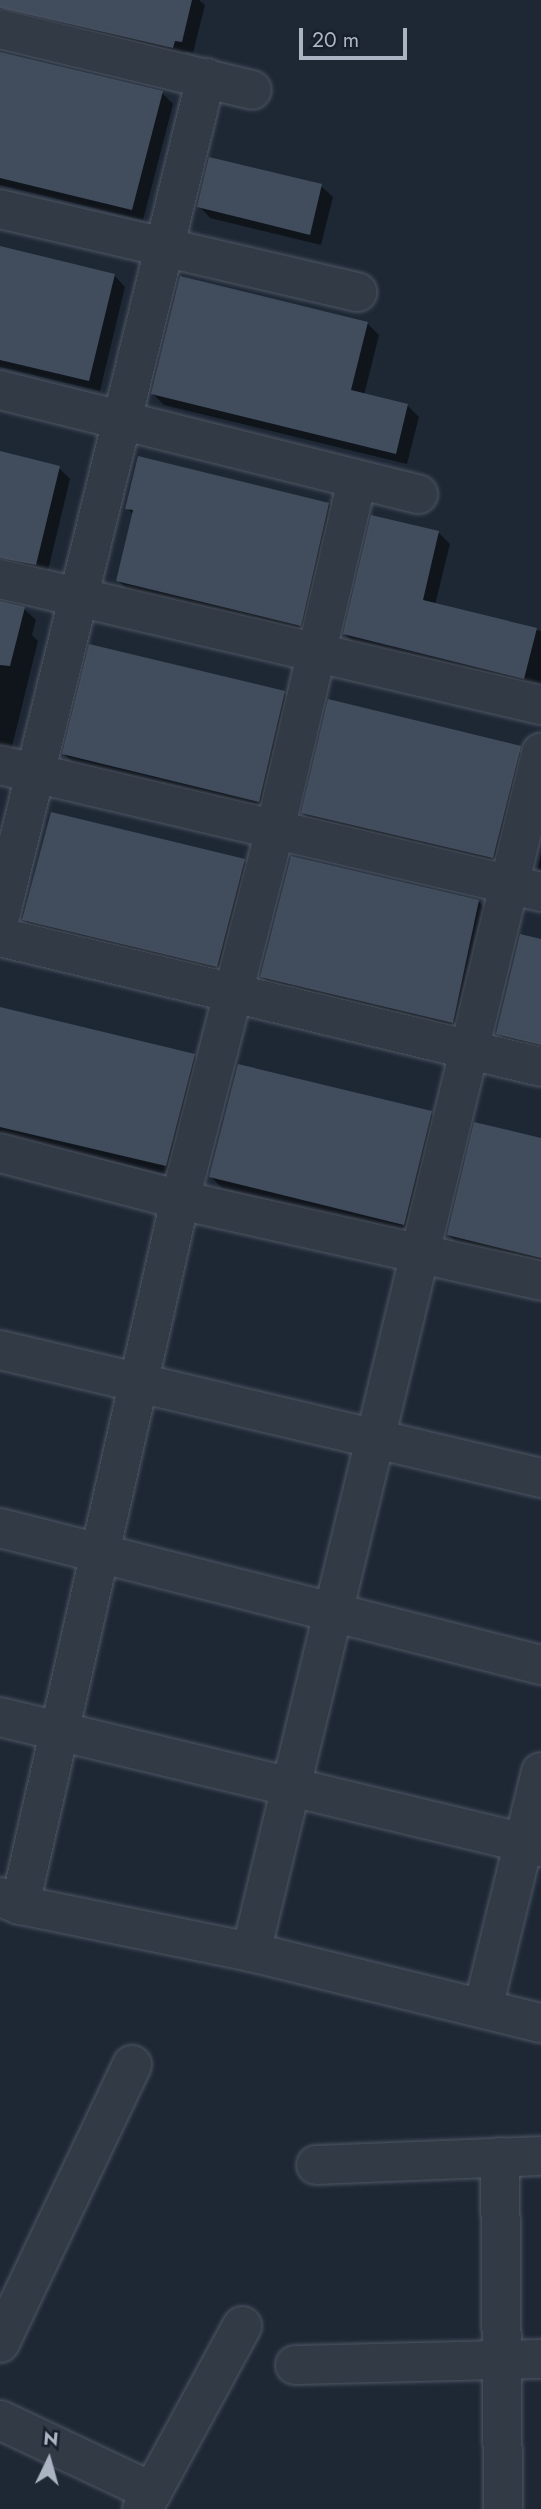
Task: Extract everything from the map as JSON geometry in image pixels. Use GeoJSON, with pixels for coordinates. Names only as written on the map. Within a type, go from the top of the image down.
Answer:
{"type":"FeatureCollection","features":[{"type":"Feature","properties":{"kind":"street"},"geometry":{"type":"LineString","coordinates":[[0,29],[251,90]]}},
{"type":"Feature","properties":{"kind":"street"},"geometry":{"type":"LineString","coordinates":[[0,917],[18,768],[79,596],[123,421],[162,247],[206,78]]}},
{"type":"Feature","properties":{"kind":"street"},"geometry":{"type":"LineString","coordinates":[[0,209],[358,292]]}},
{"type":"Feature","properties":{"kind":"street"},"geometry":{"type":"LineString","coordinates":[[0,390],[356,481],[418,494]]}},
{"type":"Feature","properties":{"kind":"street"},"geometry":{"type":"LineString","coordinates":[[356,481],[275,830],[180,1200],[140,1381],[98,1549],[60,1731],[10,1901],[251,1952],[541,2023]]}},
{"type":"Feature","properties":{"kind":"street"},"geometry":{"type":"LineString","coordinates":[[0,579],[541,705]]}},
{"type":"Feature","properties":{"kind":"street"},"geometry":{"type":"LineString","coordinates":[[251,1952],[470,1050],[525,888],[541,753]]}},
{"type":"Feature","properties":{"kind":"street"},"geometry":{"type":"LineString","coordinates":[[18,768],[525,888]]}},
{"type":"Feature","properties":{"kind":"street"},"geometry":{"type":"LineString","coordinates":[[0,937],[541,1067]]}},
{"type":"Feature","properties":{"kind":"street"},"geometry":{"type":"LineString","coordinates":[[0,1153],[180,1200],[541,1281]]}},
{"type":"Feature","properties":{"kind":"street"},"geometry":{"type":"LineString","coordinates":[[0,1350],[541,1478]]}},
{"type":"Feature","properties":{"kind":"street"},"geometry":{"type":"LineString","coordinates":[[0,1528],[98,1549],[541,1665]]}},
{"type":"Feature","properties":{"kind":"street"},"geometry":{"type":"LineString","coordinates":[[0,1717],[532,1845]]}},
{"type":"Feature","properties":{"kind":"street"},"geometry":{"type":"LineString","coordinates":[[482,2008],[532,1845],[541,1772]]}},
{"type":"Feature","properties":{"kind":"street"},"geometry":{"type":"LineString","coordinates":[[0,2343],[132,2065]]}},
{"type":"Feature","properties":{"kind":"street"},"geometry":{"type":"LineString","coordinates":[[316,2165],[541,2156]]}},
{"type":"Feature","properties":{"kind":"street"},"geometry":{"type":"LineString","coordinates":[[500,2157],[523,2360],[503,2509]]}},
{"type":"Feature","properties":{"kind":"street"},"geometry":{"type":"LineString","coordinates":[[0,2420],[147,2501],[242,2326]]}},
{"type":"Feature","properties":{"kind":"street"},"geometry":{"type":"LineString","coordinates":[[296,2365],[523,2360]]}},
{"type":"Feature","properties":{"kind":"building"},"geometry":{"type":"Polygon","coordinates":[[[0,0],[192,0],[182,42],[175,41],[173,48],[0,8],[0,0]]]}},
{"type":"Feature","properties":{"kind":"building"},"geometry":{"type":"Polygon","coordinates":[[[0,52],[163,91],[132,210],[0,178],[0,52]]]}},
{"type":"Feature","properties":{"kind":"building"},"geometry":{"type":"Polygon","coordinates":[[[209,157],[322,184],[310,235],[197,207],[209,157]]]}},
{"type":"Feature","properties":{"kind":"building"},"geometry":{"type":"Polygon","coordinates":[[[0,246],[115,274],[89,381],[0,360],[0,246]]]}},
{"type":"Feature","properties":{"kind":"building"},"geometry":{"type":"Polygon","coordinates":[[[180,276],[368,322],[351,390],[408,404],[396,454],[151,394],[180,276]]]}},
{"type":"Feature","properties":{"kind":"building"},"geometry":{"type":"Polygon","coordinates":[[[0,451],[60,466],[36,565],[0,558],[0,451]]]}},
{"type":"Feature","properties":{"kind":"building"},"geometry":{"type":"Polygon","coordinates":[[[138,456],[329,503],[301,626],[116,581],[133,510],[125,509],[138,456]]]}},
{"type":"Feature","properties":{"kind":"building"},"geometry":{"type":"Polygon","coordinates":[[[371,515],[439,531],[423,600],[537,628],[524,679],[343,634],[371,515]]]}},
{"type":"Feature","properties":{"kind":"building"},"geometry":{"type":"Polygon","coordinates":[[[0,601],[25,607],[10,666],[0,665],[0,601]]]}},
{"type":"Feature","properties":{"kind":"building"},"geometry":{"type":"Polygon","coordinates":[[[89,644],[285,691],[259,802],[62,754],[89,644]]]}},
{"type":"Feature","properties":{"kind":"building"},"geometry":{"type":"Polygon","coordinates":[[[328,699],[521,746],[493,858],[301,813],[328,699]]]}},
{"type":"Feature","properties":{"kind":"building"},"geometry":{"type":"Polygon","coordinates":[[[51,812],[245,859],[217,967],[22,920],[51,812]]]}},
{"type":"Feature","properties":{"kind":"building"},"geometry":{"type":"Polygon","coordinates":[[[291,856],[479,900],[453,1023],[260,977],[291,856]]]}},
{"type":"Feature","properties":{"kind":"building"},"geometry":{"type":"Polygon","coordinates":[[[520,934],[541,939],[541,1045],[496,1034],[520,934]]]}},
{"type":"Feature","properties":{"kind":"building"},"geometry":{"type":"Polygon","coordinates":[[[0,1007],[195,1054],[166,1166],[0,1127],[0,1007]]]}},
{"type":"Feature","properties":{"kind":"building"},"geometry":{"type":"Polygon","coordinates":[[[238,1064],[432,1111],[404,1225],[209,1177],[238,1064]]]}},
{"type":"Feature","properties":{"kind":"building"},"geometry":{"type":"Polygon","coordinates":[[[474,1122],[541,1138],[541,1258],[447,1235],[474,1122]]]}}]}
